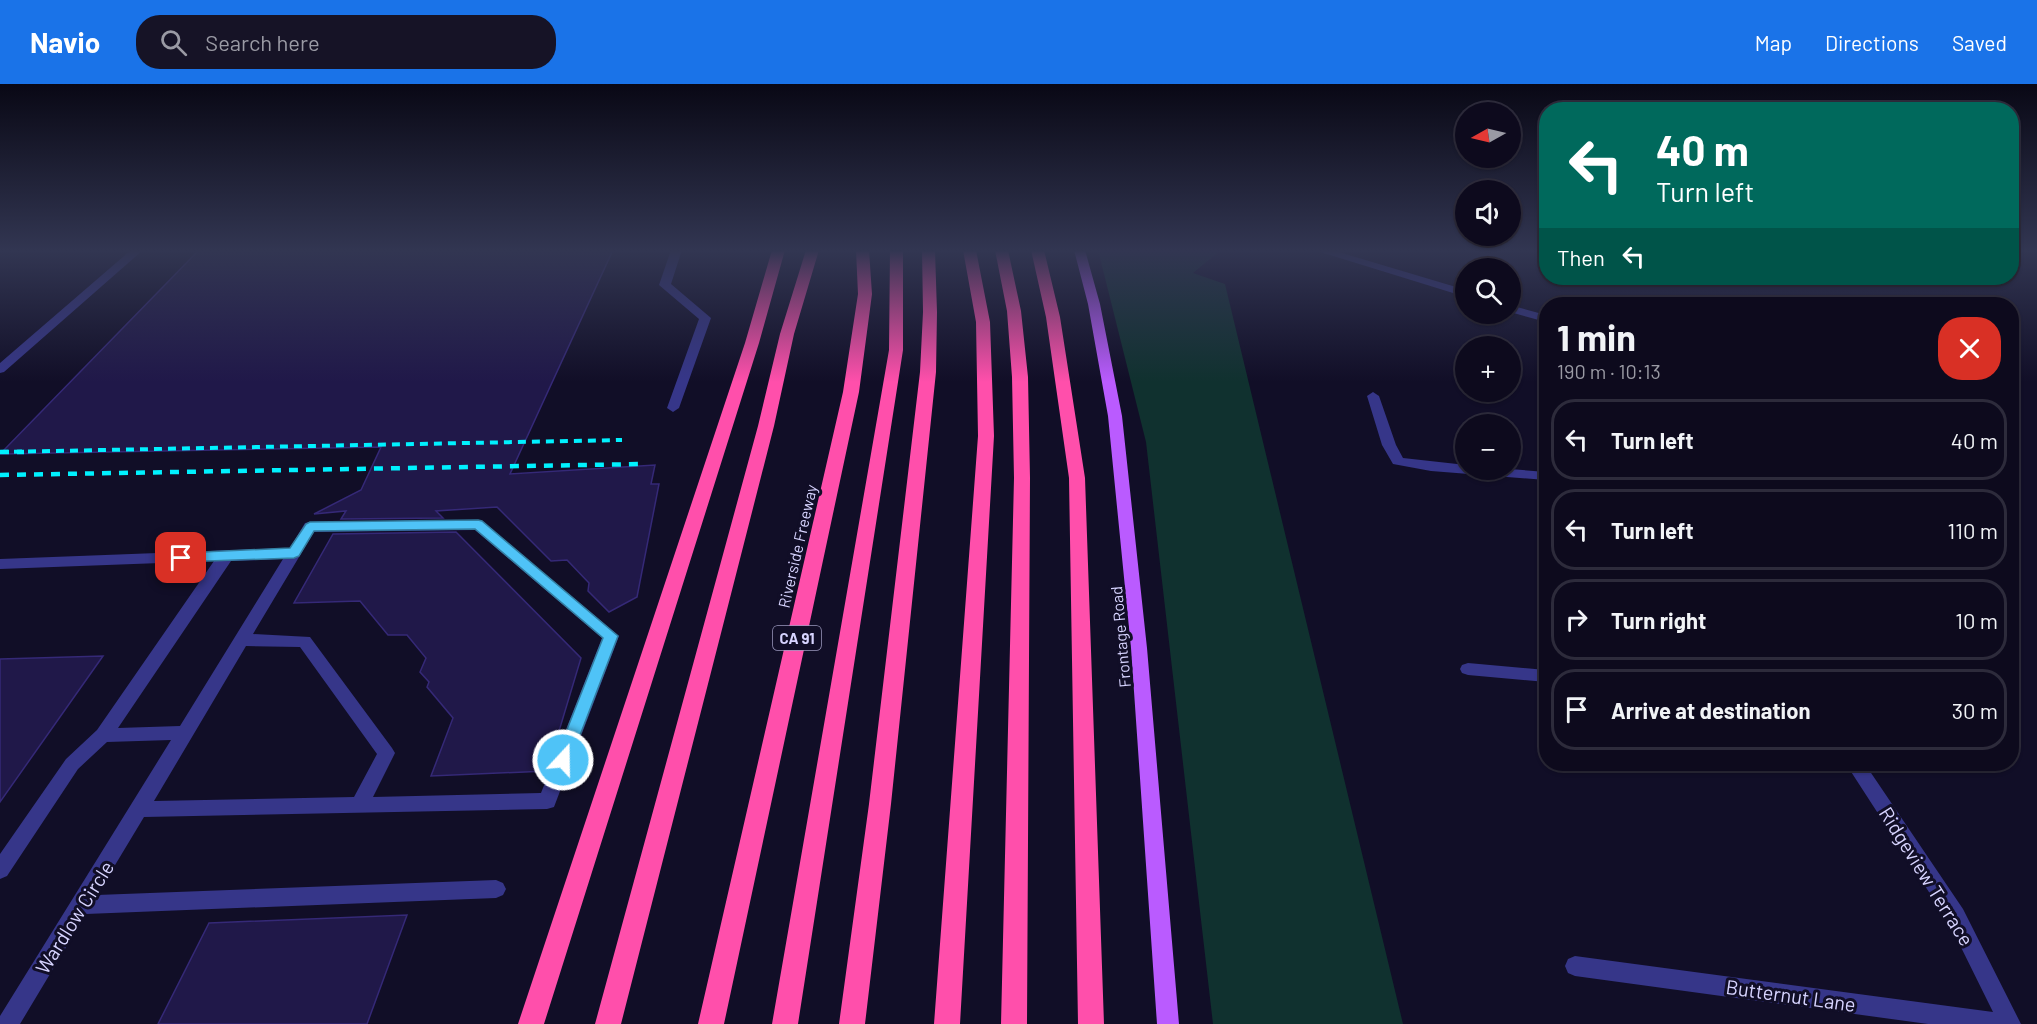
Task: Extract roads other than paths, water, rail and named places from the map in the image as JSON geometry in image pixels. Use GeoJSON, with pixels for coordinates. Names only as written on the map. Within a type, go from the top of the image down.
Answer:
{"type":"FeatureCollection","features":[{"type":"Feature","properties":{"kind":"highway"},"geometry":{"type":"LineString","coordinates":[[531,1024],[766,294]]}},
{"type":"Feature","properties":{"kind":"highway"},"geometry":{"type":"LineString","coordinates":[[608,1024],[765,426],[787,334],[799,294]]}},
{"type":"Feature","properties":{"kind":"highway","name":"Riverside Freeway"},"geometry":{"type":"LineString","coordinates":[[711,1024],[852,392],[865,294]]}},
{"type":"Feature","properties":{"kind":"highway"},"geometry":{"type":"LineString","coordinates":[[784,1024],[896,350],[897,294]]}},
{"type":"Feature","properties":{"kind":"highway"},"geometry":{"type":"LineString","coordinates":[[852,1024],[880,804],[928,372],[929,294]]}},
{"type":"Feature","properties":{"kind":"highway"},"geometry":{"type":"LineString","coordinates":[[947,1024],[986,436],[983,322],[978,294]]}},
{"type":"Feature","properties":{"kind":"highway"},"geometry":{"type":"LineString","coordinates":[[1010,294],[1019,366],[1022,478],[1014,1024]]}},
{"type":"Feature","properties":{"kind":"highway"},"geometry":{"type":"LineString","coordinates":[[1047,294],[1077,478],[1091,1024]]}},
{"type":"Feature","properties":{"kind":"main road","name":"Frontage Road"},"geometry":{"type":"LineString","coordinates":[[1091,294],[1115,416],[1139,648],[1168,1024]]}},
{"type":"Feature","properties":{"kind":"street"},"geometry":{"type":"LineString","coordinates":[[0,369],[87,294]]}},
{"type":"Feature","properties":{"kind":"street"},"geometry":{"type":"LineString","coordinates":[[674,408],[705,318],[676,294]]}},
{"type":"Feature","properties":{"kind":"street"},"geometry":{"type":"LineString","coordinates":[[1521,311],[1539,317]]}},
{"type":"Feature","properties":{"kind":"street"},"geometry":{"type":"LineString","coordinates":[[1373,396],[1389,446],[1398,461],[1431,467],[1539,475]]}},
{"type":"Feature","properties":{"kind":"street","name":"Wardlow Circle"},"geometry":{"type":"LineString","coordinates":[[8,1024],[310,527],[478,525],[610,636],[547,801],[360,804]]}},
{"type":"Feature","properties":{"kind":"street"},"geometry":{"type":"LineString","coordinates":[[0,564],[294,553]]}},
{"type":"Feature","properties":{"kind":"street"},"geometry":{"type":"LineString","coordinates":[[0,870],[72,764],[103,735],[226,556]]}},
{"type":"Feature","properties":{"kind":"street"},"geometry":{"type":"LineString","coordinates":[[140,809],[360,804],[386,753],[304,642],[242,640]]}},
{"type":"Feature","properties":{"kind":"street"},"geometry":{"type":"LineString","coordinates":[[1468,669],[1539,675]]}},
{"type":"Feature","properties":{"kind":"street"},"geometry":{"type":"LineString","coordinates":[[103,735],[185,733]]}},
{"type":"Feature","properties":{"kind":"street","name":"Ridgeview Terrace"},"geometry":{"type":"LineString","coordinates":[[1860,771],[1956,916],[2008,1024]]}},
{"type":"Feature","properties":{"kind":"street"},"geometry":{"type":"LineString","coordinates":[[81,905],[496,889]]}},
{"type":"Feature","properties":{"kind":"street","name":"Butternut Lane"},"geometry":{"type":"LineString","coordinates":[[1575,966],[2008,1024]]}},
{"type":"Feature","properties":{"kind":"railway"},"geometry":{"type":"LineString","coordinates":[[24,452],[0,452],[622,440]]}},
{"type":"Feature","properties":{"kind":"railway"},"geometry":{"type":"LineString","coordinates":[[0,475],[643,464]]}}]}
